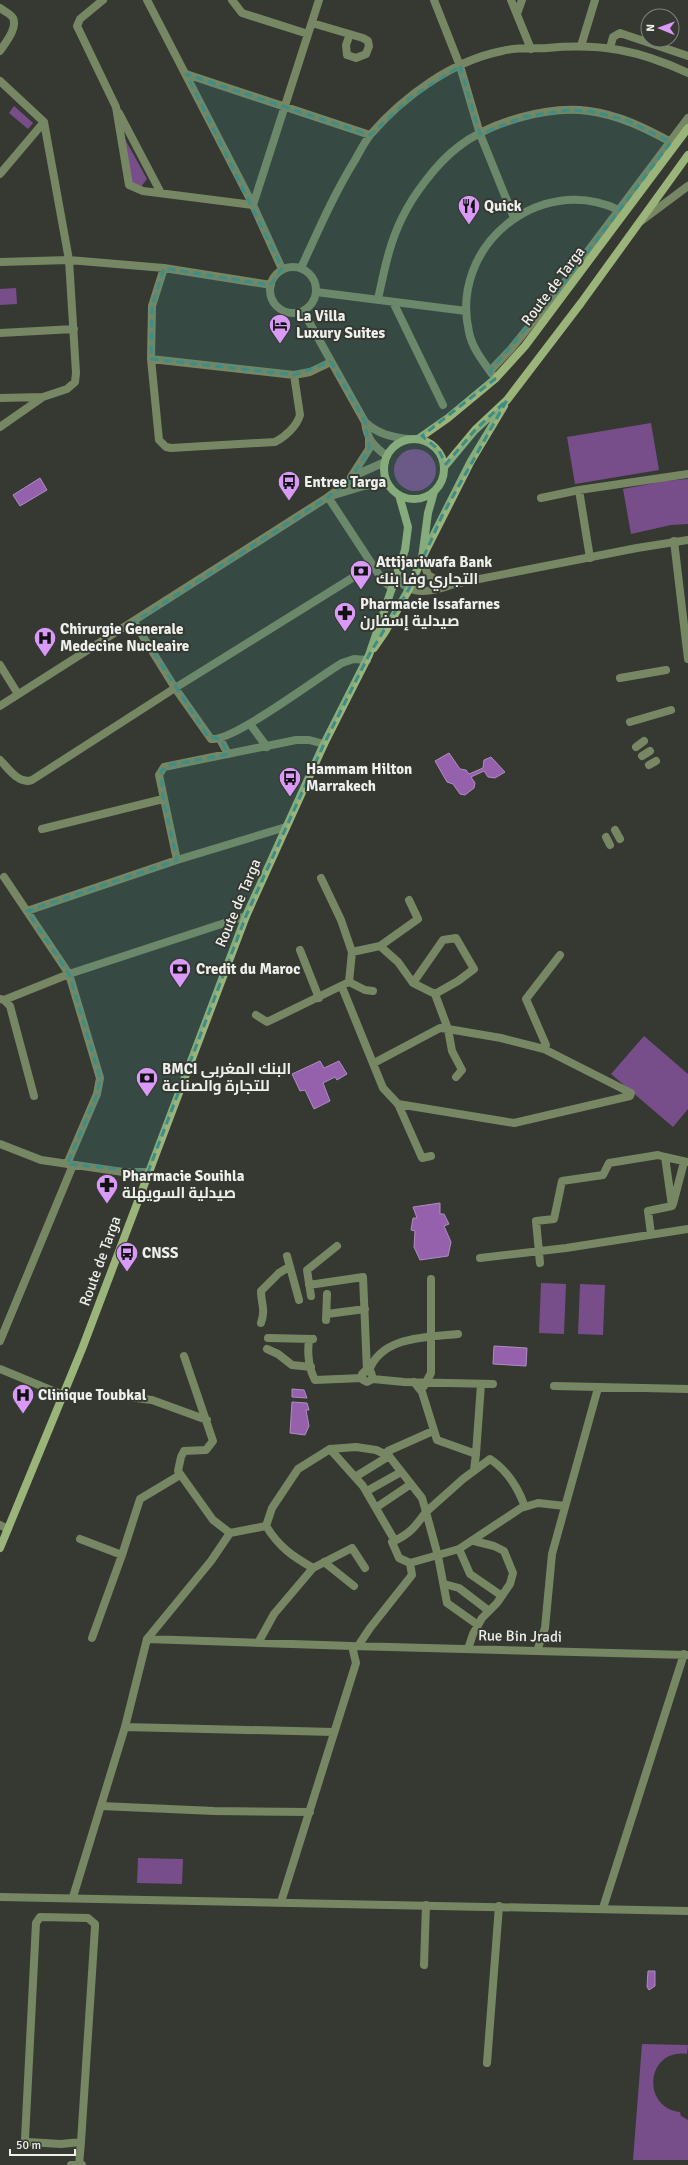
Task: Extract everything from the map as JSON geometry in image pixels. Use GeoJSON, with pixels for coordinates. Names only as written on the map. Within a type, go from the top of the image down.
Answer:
{"type":"FeatureCollection","features":[{"type":"Feature","properties":{"kind":"main road","name":"Route de Targa"},"geometry":{"type":"LineString","coordinates":[[418,439],[453,414],[495,379],[525,346],[688,128]]}},
{"type":"Feature","properties":{"kind":"main road"},"geometry":{"type":"LineString","coordinates":[[422,558],[471,461],[507,400],[581,303],[688,155]]}},
{"type":"Feature","properties":{"kind":"main road"},"geometry":{"type":"LineString","coordinates":[[445,466],[438,449],[430,443],[418,439],[408,439],[396,445],[386,459],[384,473],[387,483],[399,495],[417,499],[434,492],[442,481],[445,466],[475,430],[507,400]]}},
{"type":"Feature","properties":{"kind":"main road","name":"Route de Targa"},"geometry":{"type":"LineString","coordinates":[[368,657],[386,632],[409,589],[422,558],[428,513],[434,492]]}},
{"type":"Feature","properties":{"kind":"main road","name":"Route de Targa"},"geometry":{"type":"LineString","coordinates":[[0,1548],[4,1527],[63,1395],[246,916],[324,744],[368,657],[405,550],[408,527],[399,495]]}},
{"type":"Feature","properties":{"kind":"street"},"geometry":{"type":"LineString","coordinates":[[103,0],[80,19],[77,26],[116,107],[161,193]]}},
{"type":"Feature","properties":{"kind":"street"},"geometry":{"type":"LineString","coordinates":[[147,0],[252,205],[282,270]]}},
{"type":"Feature","properties":{"kind":"street"},"geometry":{"type":"LineString","coordinates":[[232,0],[237,10],[242,13],[308,34]]}},
{"type":"Feature","properties":{"kind":"street"},"geometry":{"type":"LineString","coordinates":[[252,205],[319,0]]}},
{"type":"Feature","properties":{"kind":"street"},"geometry":{"type":"LineString","coordinates":[[434,0],[460,66],[480,134],[514,218]]}},
{"type":"Feature","properties":{"kind":"street"},"geometry":{"type":"LineString","coordinates":[[511,0],[530,48]]}},
{"type":"Feature","properties":{"kind":"street"},"geometry":{"type":"LineString","coordinates":[[517,14],[522,0]]}},
{"type":"Feature","properties":{"kind":"street"},"geometry":{"type":"LineString","coordinates":[[581,46],[595,0]]}},
{"type":"Feature","properties":{"kind":"street"},"geometry":{"type":"LineString","coordinates":[[0,8],[12,17],[14,22],[11,33],[0,51]]}},
{"type":"Feature","properties":{"kind":"street"},"geometry":{"type":"LineString","coordinates":[[312,23],[350,34]]}},
{"type":"Feature","properties":{"kind":"street"},"geometry":{"type":"LineString","coordinates":[[610,48],[613,37],[620,33],[688,56]]}},
{"type":"Feature","properties":{"kind":"street"},"geometry":{"type":"LineString","coordinates":[[301,268],[344,179],[370,135],[410,98],[430,82],[460,66],[503,50],[581,46],[631,51],[666,62],[688,73]]}},
{"type":"Feature","properties":{"kind":"street"},"geometry":{"type":"LineString","coordinates":[[186,74],[370,135]]}},
{"type":"Feature","properties":{"kind":"street"},"geometry":{"type":"LineString","coordinates":[[0,80],[44,122],[70,260],[74,329],[74,382],[67,388],[43,397],[0,427]]}},
{"type":"Feature","properties":{"kind":"street"},"geometry":{"type":"LineString","coordinates":[[116,107],[129,185],[137,190],[252,205]]}},
{"type":"Feature","properties":{"kind":"street"},"geometry":{"type":"LineString","coordinates":[[378,299],[394,235],[402,217],[418,192],[449,155],[480,134],[523,117],[549,111],[568,110],[590,111],[627,120],[671,142]]}},
{"type":"Feature","properties":{"kind":"street"},"geometry":{"type":"LineString","coordinates":[[490,371],[512,349],[554,297],[688,118]]}},
{"type":"Feature","properties":{"kind":"street"},"geometry":{"type":"LineString","coordinates":[[0,174],[44,122]]}},
{"type":"Feature","properties":{"kind":"street"},"geometry":{"type":"LineString","coordinates":[[639,222],[688,186]]}},
{"type":"Feature","properties":{"kind":"street"},"geometry":{"type":"LineString","coordinates":[[495,379],[473,347],[466,311],[468,287],[480,257],[493,236],[514,218],[538,206],[568,200],[603,203],[619,210]]}},
{"type":"Feature","properties":{"kind":"street"},"geometry":{"type":"LineString","coordinates":[[0,262],[70,260],[164,268],[271,285]]}},
{"type":"Feature","properties":{"kind":"street"},"geometry":{"type":"LineString","coordinates":[[292,267],[301,268],[313,277],[316,292],[314,301],[303,311],[288,312],[279,308],[273,300],[271,285],[275,276],[282,270],[292,267]]}},
{"type":"Feature","properties":{"kind":"street"},"geometry":{"type":"LineString","coordinates":[[164,268],[152,306],[150,359],[159,440],[166,447],[171,448],[275,442],[284,438],[299,420],[300,415],[294,375]]}},
{"type":"Feature","properties":{"kind":"street"},"geometry":{"type":"LineString","coordinates":[[316,292],[466,311]]}},
{"type":"Feature","properties":{"kind":"street"},"geometry":{"type":"LineString","coordinates":[[393,302],[443,405]]}},
{"type":"Feature","properties":{"kind":"street"},"geometry":{"type":"LineString","coordinates":[[303,311],[365,422],[369,439],[369,449],[349,481]]}},
{"type":"Feature","properties":{"kind":"street"},"geometry":{"type":"LineString","coordinates":[[0,333],[74,329]]}},
{"type":"Feature","properties":{"kind":"street"},"geometry":{"type":"LineString","coordinates":[[150,359],[294,375],[310,372],[331,362]]}},
{"type":"Feature","properties":{"kind":"street"},"geometry":{"type":"LineString","coordinates":[[0,398],[43,397]]}},
{"type":"Feature","properties":{"kind":"street"},"geometry":{"type":"LineString","coordinates":[[365,422],[381,434],[408,439]]}},
{"type":"Feature","properties":{"kind":"street"},"geometry":{"type":"LineString","coordinates":[[0,706],[328,497],[360,473],[386,459],[369,439]]}},
{"type":"Feature","properties":{"kind":"street"},"geometry":{"type":"LineString","coordinates":[[541,498],[579,490],[688,474]]}},
{"type":"Feature","properties":{"kind":"street"},"geometry":{"type":"LineString","coordinates":[[328,497],[364,486],[387,483]]}},
{"type":"Feature","properties":{"kind":"street"},"geometry":{"type":"LineString","coordinates":[[579,490],[590,558]]}},
{"type":"Feature","properties":{"kind":"street"},"geometry":{"type":"LineString","coordinates":[[328,497],[383,581],[392,588]]}},
{"type":"Feature","properties":{"kind":"street"},"geometry":{"type":"LineString","coordinates":[[396,577],[409,589],[432,591],[454,584],[674,541],[688,540]]}},
{"type":"Feature","properties":{"kind":"street"},"geometry":{"type":"LineString","coordinates":[[674,541],[688,659]]}},
{"type":"Feature","properties":{"kind":"street"},"geometry":{"type":"LineString","coordinates":[[422,558],[428,575],[440,582],[454,584]]}},
{"type":"Feature","properties":{"kind":"street"},"geometry":{"type":"LineString","coordinates":[[0,760],[17,777],[25,781],[32,780],[175,688],[373,565]]}},
{"type":"Feature","properties":{"kind":"street"},"geometry":{"type":"LineString","coordinates":[[134,622],[175,688],[208,737],[215,740],[250,724],[342,663],[368,657]]}},
{"type":"Feature","properties":{"kind":"street"},"geometry":{"type":"LineString","coordinates":[[0,665],[18,694]]}},
{"type":"Feature","properties":{"kind":"street"},"geometry":{"type":"LineString","coordinates":[[620,678],[666,670]]}},
{"type":"Feature","properties":{"kind":"street"},"geometry":{"type":"LineString","coordinates":[[630,722],[671,710]]}},
{"type":"Feature","properties":{"kind":"street"},"geometry":{"type":"LineString","coordinates":[[250,724],[267,747]]}},
{"type":"Feature","properties":{"kind":"street"},"geometry":{"type":"LineString","coordinates":[[220,738],[228,754]]}},
{"type":"Feature","properties":{"kind":"street"},"geometry":{"type":"LineString","coordinates":[[177,860],[159,775],[164,767],[296,740],[309,740],[324,744]]}},
{"type":"Feature","properties":{"kind":"street"},"geometry":{"type":"LineString","coordinates":[[636,747],[644,741]]}},
{"type":"Feature","properties":{"kind":"street"},"geometry":{"type":"LineString","coordinates":[[642,756],[650,751]]}},
{"type":"Feature","properties":{"kind":"street"},"geometry":{"type":"LineString","coordinates":[[42,829],[163,799]]}},
{"type":"Feature","properties":{"kind":"street"},"geometry":{"type":"LineString","coordinates":[[27,911],[177,860],[286,827]]}},
{"type":"Feature","properties":{"kind":"street"},"geometry":{"type":"LineString","coordinates":[[615,830],[620,839]]}},
{"type":"Feature","properties":{"kind":"street"},"geometry":{"type":"LineString","coordinates":[[606,837],[610,845]]}},
{"type":"Feature","properties":{"kind":"street"},"geometry":{"type":"LineString","coordinates":[[0,1341],[97,1094],[100,1078],[69,974],[4,877]]}},
{"type":"Feature","properties":{"kind":"street"},"geometry":{"type":"LineString","coordinates":[[321,878],[341,920],[352,952],[346,985],[383,1088],[398,1104],[422,1158],[431,1156]]}},
{"type":"Feature","properties":{"kind":"street"},"geometry":{"type":"LineString","coordinates":[[352,952],[380,946],[418,919],[409,900]]}},
{"type":"Feature","properties":{"kind":"street"},"geometry":{"type":"LineString","coordinates":[[34,1096],[10,1006],[2,999],[69,974],[246,916]]}},
{"type":"Feature","properties":{"kind":"street"},"geometry":{"type":"LineString","coordinates":[[413,983],[443,940],[456,938],[474,969],[458,981],[435,994]]}},
{"type":"Feature","properties":{"kind":"street"},"geometry":{"type":"LineString","coordinates":[[380,946],[398,962],[413,983],[435,994],[448,1029],[452,1051],[462,1070],[456,1077]]}},
{"type":"Feature","properties":{"kind":"street"},"geometry":{"type":"LineString","coordinates":[[300,950],[320,998]]}},
{"type":"Feature","properties":{"kind":"street"},"geometry":{"type":"LineString","coordinates":[[544,1049],[546,1045],[526,999],[560,955]]}},
{"type":"Feature","properties":{"kind":"street"},"geometry":{"type":"LineString","coordinates":[[256,1015],[267,1022],[346,985],[373,991]]}},
{"type":"Feature","properties":{"kind":"street"},"geometry":{"type":"LineString","coordinates":[[374,1063],[440,1028],[501,1038],[544,1049],[631,1093],[630,1096],[514,1123],[398,1104]]}},
{"type":"Feature","properties":{"kind":"street"},"geometry":{"type":"LineString","coordinates":[[0,1144],[29,1157],[70,1165],[123,1172],[148,1172]]}},
{"type":"Feature","properties":{"kind":"street"},"geometry":{"type":"LineString","coordinates":[[540,1263],[536,1221],[554,1219],[562,1181],[603,1175],[609,1163],[658,1155],[686,1162],[672,1206]]}},
{"type":"Feature","properties":{"kind":"street"},"geometry":{"type":"LineString","coordinates":[[665,1157],[672,1206]]}},
{"type":"Feature","properties":{"kind":"street"},"geometry":{"type":"LineString","coordinates":[[651,1234],[648,1211],[672,1206]]}},
{"type":"Feature","properties":{"kind":"street"},"geometry":{"type":"LineString","coordinates":[[480,1258],[539,1251],[688,1229]]}},
{"type":"Feature","properties":{"kind":"street"},"geometry":{"type":"LineString","coordinates":[[311,1296],[307,1270],[337,1246]]}},
{"type":"Feature","properties":{"kind":"street"},"geometry":{"type":"LineString","coordinates":[[286,1256],[299,1300]]}},
{"type":"Feature","properties":{"kind":"street"},"geometry":{"type":"LineString","coordinates":[[261,1324],[265,1311],[261,1299],[261,1291],[279,1273],[289,1267]]}},
{"type":"Feature","properties":{"kind":"street"},"geometry":{"type":"LineString","coordinates":[[309,1285],[363,1277],[366,1373]]}},
{"type":"Feature","properties":{"kind":"street"},"geometry":{"type":"LineString","coordinates":[[422,1392],[425,1382],[431,1373],[431,1279]]}},
{"type":"Feature","properties":{"kind":"street"},"geometry":{"type":"LineString","coordinates":[[327,1294],[326,1317],[365,1309]]}},
{"type":"Feature","properties":{"kind":"street"},"geometry":{"type":"LineString","coordinates":[[366,1373],[381,1353],[402,1340],[458,1334]]}},
{"type":"Feature","properties":{"kind":"street"},"geometry":{"type":"LineString","coordinates":[[268,1338],[313,1339],[309,1341],[308,1351],[315,1380],[372,1373],[373,1378],[414,1382],[493,1384]]}},
{"type":"Feature","properties":{"kind":"street"},"geometry":{"type":"LineString","coordinates":[[267,1349],[278,1354],[292,1365],[311,1367]]}},
{"type":"Feature","properties":{"kind":"street"},"geometry":{"type":"LineString","coordinates":[[184,1356],[207,1420],[213,1442],[206,1450],[184,1451],[181,1457],[178,1472],[213,1520],[230,1533]]}},
{"type":"Feature","properties":{"kind":"street"},"geometry":{"type":"LineString","coordinates":[[0,1369],[63,1395]]}},
{"type":"Feature","properties":{"kind":"street"},"geometry":{"type":"LineString","coordinates":[[414,1382],[422,1392],[437,1440],[476,1454]]}},
{"type":"Feature","properties":{"kind":"street"},"geometry":{"type":"LineString","coordinates":[[474,1470],[481,1384]]}},
{"type":"Feature","properties":{"kind":"street"},"geometry":{"type":"LineString","coordinates":[[554,1386],[598,1388],[688,1388]]}},
{"type":"Feature","properties":{"kind":"street"},"geometry":{"type":"LineString","coordinates":[[537,1651],[544,1628],[552,1554],[598,1388]]}},
{"type":"Feature","properties":{"kind":"street"},"geometry":{"type":"LineString","coordinates":[[136,1398],[152,1400],[207,1420]]}},
{"type":"Feature","properties":{"kind":"street"},"geometry":{"type":"LineString","coordinates":[[389,1456],[388,1451],[433,1431]]}},
{"type":"Feature","properties":{"kind":"street"},"geometry":{"type":"LineString","coordinates":[[313,1568],[288,1554],[273,1538],[266,1526],[272,1508],[298,1469],[330,1450],[356,1447],[376,1450],[389,1456],[422,1498],[438,1556],[447,1603],[478,1625]]}},
{"type":"Feature","properties":{"kind":"street"},"geometry":{"type":"LineString","coordinates":[[330,1450],[367,1491],[395,1541]]}},
{"type":"Feature","properties":{"kind":"street"},"geometry":{"type":"LineString","coordinates":[[355,1477],[389,1456]]}},
{"type":"Feature","properties":{"kind":"street"},"geometry":{"type":"LineString","coordinates":[[525,1507],[520,1492],[502,1468],[490,1459],[474,1470],[426,1512],[414,1528],[392,1542],[399,1558],[410,1563],[459,1549],[474,1541],[525,1507],[538,1504],[565,1506]]}},
{"type":"Feature","properties":{"kind":"street"},"geometry":{"type":"LineString","coordinates":[[367,1491],[401,1472]]}},
{"type":"Feature","properties":{"kind":"street"},"geometry":{"type":"LineString","coordinates":[[92,1638],[140,1500],[180,1475]]}},
{"type":"Feature","properties":{"kind":"street"},"geometry":{"type":"LineString","coordinates":[[377,1507],[411,1484]]}},
{"type":"Feature","properties":{"kind":"street"},"geometry":{"type":"LineString","coordinates":[[73,1898],[125,1727],[147,1639],[211,1561],[230,1533],[266,1526]]}},
{"type":"Feature","properties":{"kind":"street"},"geometry":{"type":"LineString","coordinates":[[80,1539],[122,1555]]}},
{"type":"Feature","properties":{"kind":"street"},"geometry":{"type":"LineString","coordinates":[[468,1649],[478,1625],[502,1596],[510,1584],[513,1573],[504,1551],[494,1546],[474,1541]]}},
{"type":"Feature","properties":{"kind":"street"},"geometry":{"type":"LineString","coordinates":[[258,1643],[274,1614],[313,1568],[352,1548],[365,1568]]}},
{"type":"Feature","properties":{"kind":"street"},"geometry":{"type":"LineString","coordinates":[[459,1549],[470,1574],[502,1596]]}},
{"type":"Feature","properties":{"kind":"street"},"geometry":{"type":"LineString","coordinates":[[324,1562],[354,1586]]}},
{"type":"Feature","properties":{"kind":"street"},"geometry":{"type":"LineString","coordinates":[[281,1902],[356,1663],[355,1646],[412,1575],[410,1563]]}},
{"type":"Feature","properties":{"kind":"street"},"geometry":{"type":"LineString","coordinates":[[444,1584],[459,1588],[489,1611]]}},
{"type":"Feature","properties":{"kind":"street","name":"Rue Bin Jradi"},"geometry":{"type":"LineString","coordinates":[[147,1639],[686,1655]]}},
{"type":"Feature","properties":{"kind":"street"},"geometry":{"type":"LineString","coordinates":[[603,1908],[686,1655]]}},
{"type":"Feature","properties":{"kind":"street"},"geometry":{"type":"LineString","coordinates":[[125,1727],[334,1732]]}},
{"type":"Feature","properties":{"kind":"street"},"geometry":{"type":"LineString","coordinates":[[101,1806],[214,1811],[310,1812]]}},
{"type":"Feature","properties":{"kind":"street"},"geometry":{"type":"LineString","coordinates":[[0,1897],[603,1908],[688,1911]]}},
{"type":"Feature","properties":{"kind":"street"},"geometry":{"type":"LineString","coordinates":[[424,1965],[426,1905]]}},
{"type":"Feature","properties":{"kind":"street"},"geometry":{"type":"LineString","coordinates":[[487,2063],[499,1906]]}},
{"type":"Feature","properties":{"kind":"street"},"geometry":{"type":"LineString","coordinates":[[71,2165],[80,2165],[95,1924],[88,1918],[40,1917],[36,1923],[24,2139],[28,2142],[81,2142]]}},
{"type":"Feature","properties":{"kind":"highlighted area"},"geometry":{"type":"Polygon","coordinates":[[[460,66],[480,134],[523,117],[568,110],[590,111],[627,120],[671,142],[558,291],[490,371],[495,379],[422,436],[438,449],[446,464],[475,430],[507,400],[443,514],[409,589],[369,655],[324,744],[246,916],[148,1172],[67,1164],[97,1094],[100,1078],[69,974],[27,911],[177,860],[163,799],[161,771],[169,765],[228,754],[220,739],[208,737],[134,622],[328,497],[349,481],[369,449],[365,422],[331,362],[294,375],[151,359],[152,306],[164,268],[270,285],[282,268],[186,74],[370,135],[410,98],[460,66]]]}},
{"type":"Feature","properties":{"kind":"shaded area"},"geometry":{"type":"Polygon","coordinates":[[[14,106],[33,123],[28,129],[9,113],[14,106]]]}},
{"type":"Feature","properties":{"kind":"shaded area"},"geometry":{"type":"Polygon","coordinates":[[[121,132],[147,179],[140,188],[130,184],[121,132]]]}},
{"type":"Feature","properties":{"kind":"shaded area"},"geometry":{"type":"Polygon","coordinates":[[[16,288],[17,304],[0,305],[0,289],[16,288]]]}},
{"type":"Feature","properties":{"kind":"shaded area"},"geometry":{"type":"Polygon","coordinates":[[[651,423],[659,470],[575,484],[567,437],[651,423]]]}},
{"type":"Feature","properties":{"kind":"shaded area"},"geometry":{"type":"Polygon","coordinates":[[[415,449],[430,455],[436,470],[430,485],[415,491],[400,485],[394,470],[400,455],[415,449]]]}},
{"type":"Feature","properties":{"kind":"shaded area"},"geometry":{"type":"Polygon","coordinates":[[[40,478],[47,490],[20,506],[13,495],[40,478]]]}},
{"type":"Feature","properties":{"kind":"shaded area"},"geometry":{"type":"Polygon","coordinates":[[[688,479],[688,524],[671,525],[631,534],[623,489],[665,481],[688,479]]]}},
{"type":"Feature","properties":{"kind":"shaded area"},"geometry":{"type":"Polygon","coordinates":[[[449,753],[460,769],[466,770],[469,774],[483,768],[484,760],[491,757],[505,772],[495,778],[488,777],[484,771],[471,777],[475,783],[474,788],[465,795],[460,794],[453,784],[447,782],[435,761],[449,753]]]}},
{"type":"Feature","properties":{"kind":"shaded area"},"geometry":{"type":"Polygon","coordinates":[[[644,1036],[688,1074],[688,1109],[673,1127],[611,1074],[644,1036]]]}},
{"type":"Feature","properties":{"kind":"shaded area"},"geometry":{"type":"Polygon","coordinates":[[[320,1061],[324,1068],[339,1061],[347,1074],[337,1080],[335,1077],[323,1083],[330,1101],[314,1109],[305,1090],[300,1091],[292,1074],[320,1061]]]}},
{"type":"Feature","properties":{"kind":"shaded area"},"geometry":{"type":"Polygon","coordinates":[[[440,1203],[440,1214],[444,1214],[449,1224],[444,1226],[451,1242],[448,1256],[420,1260],[414,1247],[415,1231],[411,1230],[413,1218],[417,1218],[413,1207],[440,1203]]]}},
{"type":"Feature","properties":{"kind":"shaded area"},"geometry":{"type":"Polygon","coordinates":[[[541,1283],[566,1284],[564,1334],[539,1333],[541,1283]]]}},
{"type":"Feature","properties":{"kind":"shaded area"},"geometry":{"type":"Polygon","coordinates":[[[580,1284],[605,1285],[603,1335],[578,1334],[580,1284]]]}},
{"type":"Feature","properties":{"kind":"shaded area"},"geometry":{"type":"Polygon","coordinates":[[[494,1346],[527,1348],[526,1366],[493,1364],[494,1346]]]}},
{"type":"Feature","properties":{"kind":"shaded area"},"geometry":{"type":"Polygon","coordinates":[[[292,1389],[304,1390],[307,1398],[292,1397],[292,1389]]]}},
{"type":"Feature","properties":{"kind":"shaded area"},"geometry":{"type":"Polygon","coordinates":[[[292,1402],[307,1403],[309,1410],[306,1410],[309,1426],[305,1435],[290,1433],[292,1402]]]}},
{"type":"Feature","properties":{"kind":"shaded area"},"geometry":{"type":"Polygon","coordinates":[[[138,1858],[183,1859],[182,1884],[137,1883],[138,1858]]]}},
{"type":"Feature","properties":{"kind":"shaded area"},"geometry":{"type":"Polygon","coordinates":[[[648,1971],[655,1971],[655,1986],[649,1990],[647,1987],[648,1971]]]}},
{"type":"Feature","properties":{"kind":"shaded area"},"geometry":{"type":"Polygon","coordinates":[[[642,2044],[688,2045],[687,2054],[674,2055],[663,2060],[657,2068],[654,2079],[654,2090],[659,2100],[667,2108],[680,2112],[681,2116],[688,2120],[688,2160],[633,2160],[642,2044]]]}},
{"type":"Feature","properties":{"kind":"place","name":"Quick"},"geometry":{"type":"Point","coordinates":[469,226]}},
{"type":"Feature","properties":{"kind":"place","name":"La Villa Luxury Suites"},"geometry":{"type":"Point","coordinates":[280,344]}},
{"type":"Feature","properties":{"kind":"place","name":"Entree Targa"},"geometry":{"type":"Point","coordinates":[289,502]}},
{"type":"Feature","properties":{"kind":"place","name":"Attijariwafa Bank التجاري وفا بنك"},"geometry":{"type":"Point","coordinates":[361,590]}},
{"type":"Feature","properties":{"kind":"place","name":"Pharmacie Issafarnes صيدلية إسفارن"},"geometry":{"type":"Point","coordinates":[345,632]}},
{"type":"Feature","properties":{"kind":"place","name":"Chirurgie Generale Medecine Nucleaire"},"geometry":{"type":"Point","coordinates":[45,658]}},
{"type":"Feature","properties":{"kind":"place","name":"Hammam Hilton Marrakech"},"geometry":{"type":"Point","coordinates":[290,798]}},
{"type":"Feature","properties":{"kind":"place","name":"Credit du Maroc"},"geometry":{"type":"Point","coordinates":[180,988]}},
{"type":"Feature","properties":{"kind":"place","name":"BMCI البنك المغربي للتجارة والصناعة"},"geometry":{"type":"Point","coordinates":[147,1098]}},
{"type":"Feature","properties":{"kind":"place","name":"Pharmacie Souihla صيدلية السويهلة"},"geometry":{"type":"Point","coordinates":[107,1204]}},
{"type":"Feature","properties":{"kind":"place","name":"CNSS"},"geometry":{"type":"Point","coordinates":[127,1272]}},
{"type":"Feature","properties":{"kind":"place","name":"Clinique Toubkal"},"geometry":{"type":"Point","coordinates":[23,1414]}}]}
